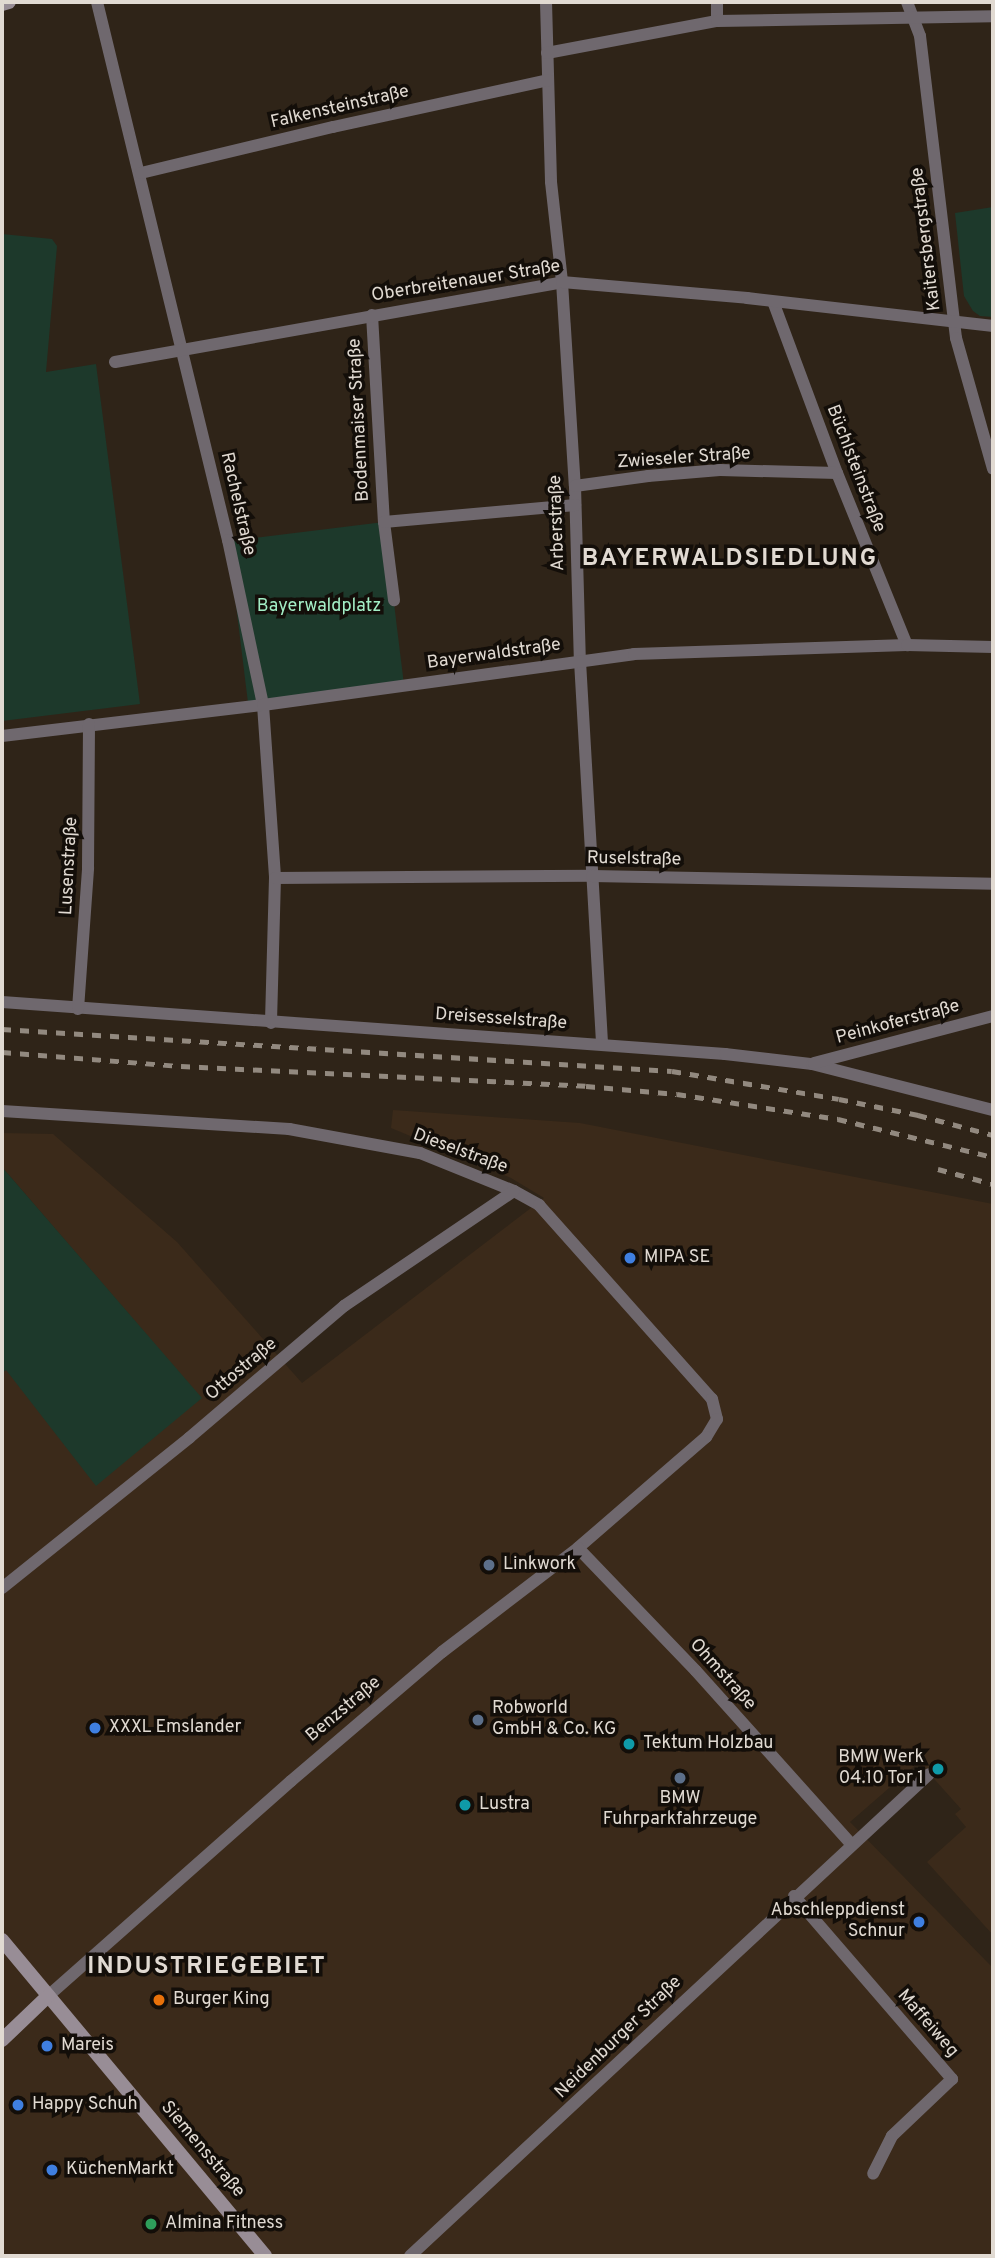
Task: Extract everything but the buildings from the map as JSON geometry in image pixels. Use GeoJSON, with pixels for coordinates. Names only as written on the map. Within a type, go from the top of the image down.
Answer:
{"type":"FeatureCollection","features":[{"type":"Feature","properties":{"kind":"main road"},"geometry":{"type":"LineString","coordinates":[[2,4],[9,2]]}},
{"type":"Feature","properties":{"kind":"main road","name":"Siemensstraße"},"geometry":{"type":"LineString","coordinates":[[2,1940],[265,2256]]}},
{"type":"Feature","properties":{"kind":"main road","name":"Benzstraße"},"geometry":{"type":"LineString","coordinates":[[2,2040],[48,1996]]}},
{"type":"Feature","properties":{"kind":"street","name":"Rachelstraße"},"geometry":{"type":"LineString","coordinates":[[97,2],[183,348],[263,705],[275,878],[271,1023]]}},
{"type":"Feature","properties":{"kind":"street","name":"Arberstraße"},"geometry":{"type":"LineString","coordinates":[[546,2],[551,181],[562,282],[575,486],[580,661],[601,1044]]}},
{"type":"Feature","properties":{"kind":"street"},"geometry":{"type":"LineString","coordinates":[[717,2],[717,21]]}},
{"type":"Feature","properties":{"kind":"street","name":"Kaitersbergstraße"},"geometry":{"type":"LineString","coordinates":[[907,2],[920,36],[956,338],[993,469]]}},
{"type":"Feature","properties":{"kind":"street"},"geometry":{"type":"LineString","coordinates":[[547,53],[717,21],[993,16]]}},
{"type":"Feature","properties":{"kind":"street","name":"Falkensteinstraße"},"geometry":{"type":"LineString","coordinates":[[141,173],[548,80]]}},
{"type":"Feature","properties":{"kind":"street","name":"Oberbreitenauer Straße"},"geometry":{"type":"LineString","coordinates":[[115,362],[562,282],[747,298],[774,304],[993,326]]}},
{"type":"Feature","properties":{"kind":"street","name":"Büchlsteinstraße"},"geometry":{"type":"LineString","coordinates":[[774,304],[837,474],[907,645]]}},
{"type":"Feature","properties":{"kind":"street","name":"Bodenmaiser Straße"},"geometry":{"type":"LineString","coordinates":[[372,315],[384,522],[394,600]]}},
{"type":"Feature","properties":{"kind":"street","name":"Zwieseler Straße"},"geometry":{"type":"LineString","coordinates":[[575,486],[720,470],[837,474]]}},
{"type":"Feature","properties":{"kind":"street","name":"Bodenmaiser Straße"},"geometry":{"type":"LineString","coordinates":[[384,522],[575,505]]}},
{"type":"Feature","properties":{"kind":"street","name":"Bayerwaldstraße"},"geometry":{"type":"LineString","coordinates":[[2,736],[263,705],[580,661],[691,651],[907,645],[993,647]]}},
{"type":"Feature","properties":{"kind":"street","name":"Lusenstraße"},"geometry":{"type":"LineString","coordinates":[[78,1009],[88,868],[89,724]]}},
{"type":"Feature","properties":{"kind":"street","name":"Ruselstraße"},"geometry":{"type":"LineString","coordinates":[[275,878],[592,876],[993,884]]}},
{"type":"Feature","properties":{"kind":"street","name":"Dreisesselstraße"},"geometry":{"type":"LineString","coordinates":[[2,1002],[271,1023],[601,1044],[812,1064],[993,1110]]}},
{"type":"Feature","properties":{"kind":"street","name":"Peinkoferstraße"},"geometry":{"type":"LineString","coordinates":[[812,1064],[993,1016]]}},
{"type":"Feature","properties":{"kind":"street","name":"Dieselstraße"},"geometry":{"type":"LineString","coordinates":[[2,1111],[289,1129],[421,1153],[514,1191],[539,1205],[712,1399],[717,1419]]}},
{"type":"Feature","properties":{"kind":"street","name":"Ottostraße"},"geometry":{"type":"LineString","coordinates":[[2,1588],[189,1438],[344,1306],[514,1191]]}},
{"type":"Feature","properties":{"kind":"street","name":"Benzstraße"},"geometry":{"type":"LineString","coordinates":[[48,1996],[433,1660],[578,1548],[706,1437],[717,1419]]}},
{"type":"Feature","properties":{"kind":"street","name":"Ohmstraße"},"geometry":{"type":"LineString","coordinates":[[578,1548],[696,1671],[851,1844]]}},
{"type":"Feature","properties":{"kind":"street"},"geometry":{"type":"LineString","coordinates":[[851,1844],[929,1774]]}},
{"type":"Feature","properties":{"kind":"street","name":"Neidenburger Straße"},"geometry":{"type":"LineString","coordinates":[[410,2256],[851,1844]]}},
{"type":"Feature","properties":{"kind":"street","name":"Maffeiweg"},"geometry":{"type":"LineString","coordinates":[[794,1896],[952,2080],[892,2136],[873,2174]]}},
{"type":"Feature","properties":{"kind":"shaded area"},"geometry":{"type":"Polygon","coordinates":[[[393,1110],[580,1123],[993,1204],[993,1935],[927,1862],[966,1827],[955,1814],[961,1809],[919,1762],[850,1822],[993,1968],[993,2256],[2,2256],[2,1373],[6,1369],[201,1398],[2,1167],[2,1133],[53,1134],[177,1242],[302,1383],[544,1198],[511,1178],[391,1128],[393,1110]]]}},
{"type":"Feature","properties":{"kind":"green space"},"geometry":{"type":"Polygon","coordinates":[[[993,207],[993,317],[980,316],[973,311],[964,296],[955,213],[993,207]]]}},
{"type":"Feature","properties":{"kind":"green space"},"geometry":{"type":"Polygon","coordinates":[[[2,234],[52,239],[57,246],[46,372],[96,364],[140,704],[2,721],[2,234]]]}},
{"type":"Feature","properties":{"kind":"green space","name":"Bayerwaldplatz"},"geometry":{"type":"Polygon","coordinates":[[[384,522],[404,684],[248,703],[228,541],[384,522]]]}},
{"type":"Feature","properties":{"kind":"green space"},"geometry":{"type":"Polygon","coordinates":[[[2,1167],[202,1398],[96,1486],[6,1370],[2,1373],[2,1167]]]}},
{"type":"Feature","properties":{"kind":"railway"},"geometry":{"type":"LineString","coordinates":[[2,1029],[672,1071],[839,1099],[918,1115],[993,1135]]}},
{"type":"Feature","properties":{"kind":"railway"},"geometry":{"type":"LineString","coordinates":[[2,1052],[181,1066],[586,1086],[677,1094],[838,1119],[993,1157]]}},
{"type":"Feature","properties":{"kind":"railway"},"geometry":{"type":"LineString","coordinates":[[938,1169],[993,1184]]}},
{"type":"Feature","properties":{"kind":"place","name":"MIPA SE"},"geometry":{"type":"Point","coordinates":[630,1258]}},
{"type":"Feature","properties":{"kind":"place","name":"Linkwork"},"geometry":{"type":"Point","coordinates":[489,1565]}},
{"type":"Feature","properties":{"kind":"place","name":"Robworld GmbH & Co. KG"},"geometry":{"type":"Point","coordinates":[478,1720]}},
{"type":"Feature","properties":{"kind":"place","name":"XXXL Emslander"},"geometry":{"type":"Point","coordinates":[95,1728]}},
{"type":"Feature","properties":{"kind":"place","name":"Tektum Holzbau"},"geometry":{"type":"Point","coordinates":[629,1744]}},
{"type":"Feature","properties":{"kind":"place","name":"BMW Werk 04.10 Tor 1"},"geometry":{"type":"Point","coordinates":[938,1769]}},
{"type":"Feature","properties":{"kind":"place","name":"BMW Fuhrparkfahrzeuge"},"geometry":{"type":"Point","coordinates":[680,1778]}},
{"type":"Feature","properties":{"kind":"place","name":"Lustra"},"geometry":{"type":"Point","coordinates":[465,1805]}},
{"type":"Feature","properties":{"kind":"place","name":"Abschleppdienst Schnur"},"geometry":{"type":"Point","coordinates":[919,1922]}},
{"type":"Feature","properties":{"kind":"place","name":"Burger King"},"geometry":{"type":"Point","coordinates":[159,2000]}},
{"type":"Feature","properties":{"kind":"place","name":"Mareis"},"geometry":{"type":"Point","coordinates":[47,2046]}},
{"type":"Feature","properties":{"kind":"place","name":"Happy Schuh"},"geometry":{"type":"Point","coordinates":[18,2105]}},
{"type":"Feature","properties":{"kind":"place","name":"KüchenMarkt"},"geometry":{"type":"Point","coordinates":[52,2170]}},
{"type":"Feature","properties":{"kind":"place","name":"Almina Fitness"},"geometry":{"type":"Point","coordinates":[151,2224]}},
{"type":"Feature","properties":{"kind":"district","name":"BAYERWALDSIEDLUNG"},"geometry":{"type":"Point","coordinates":[730,560]}},
{"type":"Feature","properties":{"kind":"district","name":"INDUSTRIEGEBIET"},"geometry":{"type":"Point","coordinates":[207,1968]}}]}
